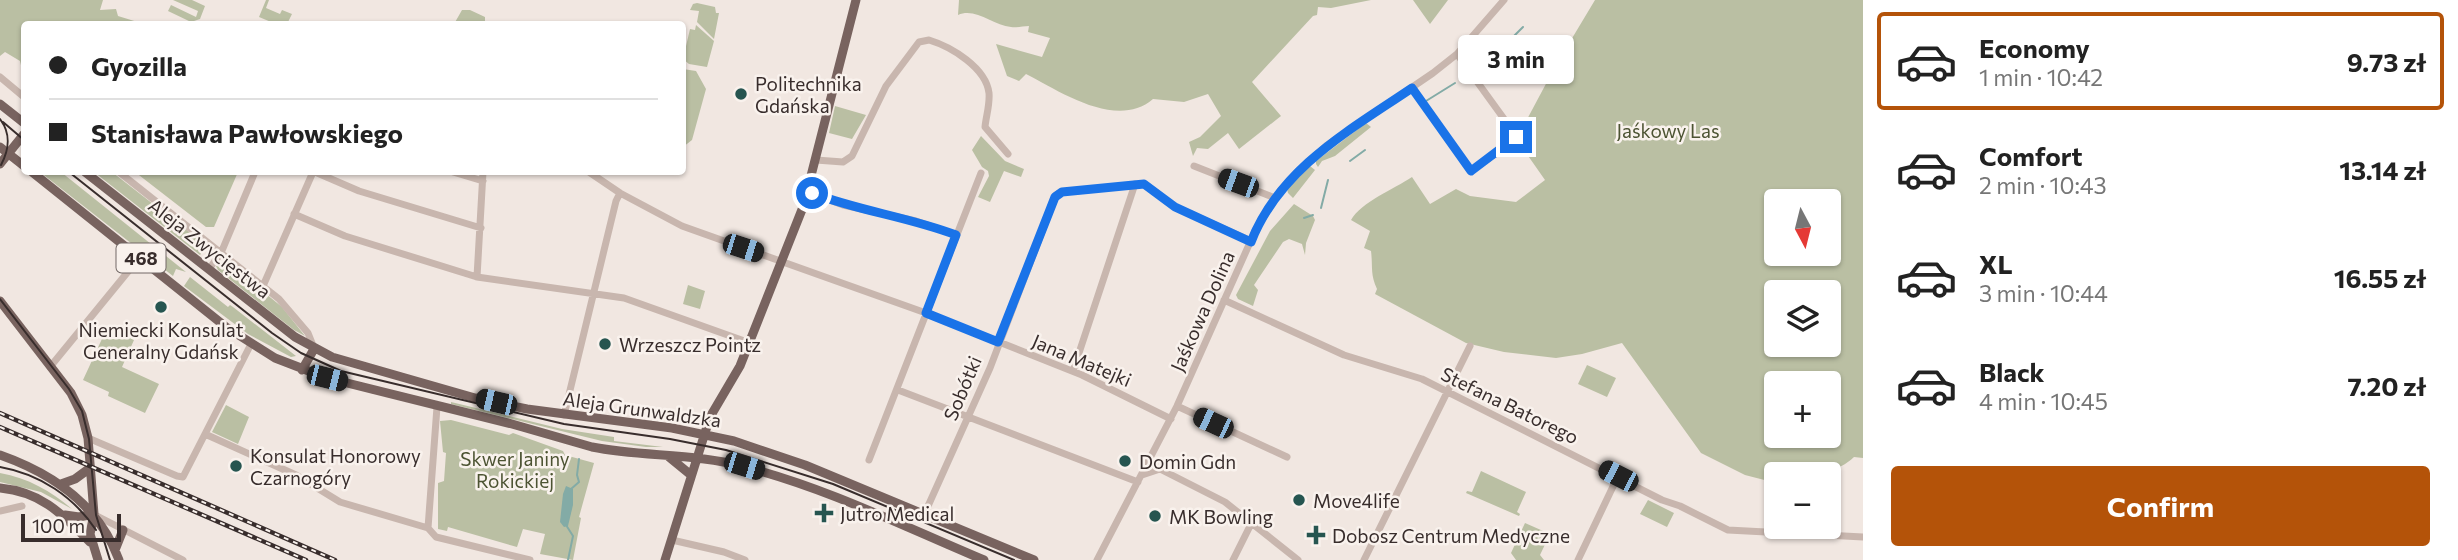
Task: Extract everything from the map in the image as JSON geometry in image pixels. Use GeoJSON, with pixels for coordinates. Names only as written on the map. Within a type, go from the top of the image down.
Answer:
{"type":"FeatureCollection","features":[{"type":"Feature","properties":{"kind":"main road"},"geometry":{"type":"LineString","coordinates":[[665,560],[710,417],[737,373],[808,192],[856,0]]}},
{"type":"Feature","properties":{"kind":"main road"},"geometry":{"type":"LineString","coordinates":[[0,104],[21,121]]}},
{"type":"Feature","properties":{"kind":"main road"},"geometry":{"type":"LineString","coordinates":[[0,164],[4,150],[21,136]]}},
{"type":"Feature","properties":{"kind":"main road"},"geometry":{"type":"LineString","coordinates":[[4,150],[21,164]]}},
{"type":"Feature","properties":{"kind":"main road","name":"468"},"geometry":{"type":"LineString","coordinates":[[36,175],[251,344],[302,370]]}},
{"type":"Feature","properties":{"kind":"main road","name":"Aleja Zwycięstwa"},"geometry":{"type":"LineString","coordinates":[[89,175],[295,337],[314,349]]}},
{"type":"Feature","properties":{"kind":"main road"},"geometry":{"type":"LineString","coordinates":[[0,301],[77,405],[88,439],[94,514],[90,534],[97,560]]}},
{"type":"Feature","properties":{"kind":"main road"},"geometry":{"type":"LineString","coordinates":[[302,370],[314,349]]}},
{"type":"Feature","properties":{"kind":"main road","name":"Aleja Grunwaldzka"},"geometry":{"type":"LineString","coordinates":[[314,349],[407,380],[527,410],[704,433],[734,441],[805,466],[1034,560]]}},
{"type":"Feature","properties":{"kind":"main road","name":"Aleja Grunwaldzka"},"geometry":{"type":"LineString","coordinates":[[302,370],[592,447],[744,466],[785,479],[984,560]]}},
{"type":"Feature","properties":{"kind":"main road"},"geometry":{"type":"LineString","coordinates":[[0,455],[61,484],[94,514],[106,531],[119,560]]}},
{"type":"Feature","properties":{"kind":"main road"},"geometry":{"type":"LineString","coordinates":[[667,456],[691,475]]}},
{"type":"Feature","properties":{"kind":"main road"},"geometry":{"type":"LineString","coordinates":[[61,484],[75,479],[90,468]]}},
{"type":"Feature","properties":{"kind":"main road"},"geometry":{"type":"LineString","coordinates":[[0,488],[28,494],[65,515],[91,543]]}},
{"type":"Feature","properties":{"kind":"main road"},"geometry":{"type":"LineString","coordinates":[[65,515],[79,517],[94,514]]}},
{"type":"Feature","properties":{"kind":"main road"},"geometry":{"type":"LineString","coordinates":[[115,550],[123,530]]}},
{"type":"Feature","properties":{"kind":"street","name":"Jaśkowa Dolina"},"geometry":{"type":"LineString","coordinates":[[1097,560],[1171,419],[1251,242],[1275,198],[1296,173],[1326,146],[1457,54],[1504,0]]}},
{"type":"Feature","properties":{"kind":"street"},"geometry":{"type":"LineString","coordinates":[[816,160],[843,162],[852,156],[886,86],[919,43],[926,40],[933,40],[944,47],[979,71],[985,79],[989,93],[985,127],[1008,154]]}},
{"type":"Feature","properties":{"kind":"street"},"geometry":{"type":"LineString","coordinates":[[1412,88],[1471,171],[1515,140],[1515,134],[1457,54]]}},
{"type":"Feature","properties":{"kind":"street"},"geometry":{"type":"LineString","coordinates":[[0,78],[21,95]]}},
{"type":"Feature","properties":{"kind":"street"},"geometry":{"type":"LineString","coordinates":[[1194,166],[1275,198]]}},
{"type":"Feature","properties":{"kind":"street"},"geometry":{"type":"LineString","coordinates":[[869,460],[981,173]]}},
{"type":"Feature","properties":{"kind":"street"},"geometry":{"type":"LineString","coordinates":[[123,175],[263,286],[295,316],[310,337],[314,349]]}},
{"type":"Feature","properties":{"kind":"street"},"geometry":{"type":"LineString","coordinates":[[209,269],[221,253],[254,175]]}},
{"type":"Feature","properties":{"kind":"street"},"geometry":{"type":"LineString","coordinates":[[263,286],[313,175]]}},
{"type":"Feature","properties":{"kind":"street"},"geometry":{"type":"LineString","coordinates":[[321,175],[359,191],[481,228]]}},
{"type":"Feature","properties":{"kind":"street"},"geometry":{"type":"LineString","coordinates":[[463,175],[483,181]]}},
{"type":"Feature","properties":{"kind":"street"},"geometry":{"type":"LineString","coordinates":[[477,277],[483,175]]}},
{"type":"Feature","properties":{"kind":"street","name":"Jana Matejki"},"geometry":{"type":"LineString","coordinates":[[593,175],[620,193],[682,226],[782,261],[827,280],[926,313],[1073,371],[1171,419]]}},
{"type":"Feature","properties":{"kind":"street"},"geometry":{"type":"LineString","coordinates":[[1073,371],[1135,184],[1144,184],[1175,207],[1251,242]]}},
{"type":"Feature","properties":{"kind":"street","name":"Sobótki"},"geometry":{"type":"LineString","coordinates":[[924,515],[989,368],[1056,195],[1062,192],[1135,184]]}},
{"type":"Feature","properties":{"kind":"street"},"geometry":{"type":"LineString","coordinates":[[808,192],[843,205],[916,221],[956,235]]}},
{"type":"Feature","properties":{"kind":"street"},"geometry":{"type":"LineString","coordinates":[[564,415],[620,193]]}},
{"type":"Feature","properties":{"kind":"street"},"geometry":{"type":"LineString","coordinates":[[294,215],[345,236],[477,277],[624,298],[750,343]]}},
{"type":"Feature","properties":{"kind":"street"},"geometry":{"type":"LineString","coordinates":[[50,367],[140,257]]}},
{"type":"Feature","properties":{"kind":"street","name":"Stefana Batorego"},"geometry":{"type":"LineString","coordinates":[[1224,300],[1344,355],[1411,375],[1448,391],[1662,500],[1728,530],[1863,537]]}},
{"type":"Feature","properties":{"kind":"street"},"geometry":{"type":"LineString","coordinates":[[88,439],[181,478],[251,344]]}},
{"type":"Feature","properties":{"kind":"street"},"geometry":{"type":"LineString","coordinates":[[1364,560],[1470,346]]}},
{"type":"Feature","properties":{"kind":"street"},"geometry":{"type":"LineString","coordinates":[[898,390],[1140,478],[1160,469]]}},
{"type":"Feature","properties":{"kind":"street"},"geometry":{"type":"LineString","coordinates":[[1177,406],[1287,457]]}},
{"type":"Feature","properties":{"kind":"street"},"geometry":{"type":"LineString","coordinates":[[428,528],[437,407]]}},
{"type":"Feature","properties":{"kind":"street"},"geometry":{"type":"LineString","coordinates":[[205,434],[296,475],[340,502],[428,528],[436,537],[530,560]]}},
{"type":"Feature","properties":{"kind":"street"},"geometry":{"type":"LineString","coordinates":[[1155,450],[1160,469],[1225,502],[1298,560]]}},
{"type":"Feature","properties":{"kind":"street"},"geometry":{"type":"LineString","coordinates":[[1578,560],[1618,476]]}},
{"type":"Feature","properties":{"kind":"street"},"geometry":{"type":"LineString","coordinates":[[0,511],[22,506]]}},
{"type":"Feature","properties":{"kind":"street"},"geometry":{"type":"LineString","coordinates":[[94,514],[183,560]]}},
{"type":"Feature","properties":{"kind":"street"},"geometry":{"type":"LineString","coordinates":[[1233,560],[1252,522]]}},
{"type":"Feature","properties":{"kind":"street"},"geometry":{"type":"LineString","coordinates":[[672,540],[745,560]]}},
{"type":"Feature","properties":{"kind":"green space"},"geometry":{"type":"Polygon","coordinates":[[[0,0],[103,0],[100,10],[116,9],[118,16],[134,21],[21,21],[21,65],[20,61],[5,52],[0,56],[0,0]]]}},
{"type":"Feature","properties":{"kind":"green space"},"geometry":{"type":"Polygon","coordinates":[[[173,0],[192,0],[205,6],[200,19],[189,21],[168,11],[171,5],[196,17],[198,11],[173,0]]]}},
{"type":"Feature","properties":{"kind":"green space"},"geometry":{"type":"Polygon","coordinates":[[[266,0],[269,0],[266,8],[280,14],[282,10],[292,14],[288,21],[269,21],[259,17],[266,0]]]}},
{"type":"Feature","properties":{"kind":"green space"},"geometry":{"type":"Polygon","coordinates":[[[959,0],[1371,0],[1331,8],[1318,7],[1317,15],[1313,16],[1252,82],[1281,116],[1239,149],[1228,133],[1208,149],[1197,148],[1193,156],[1189,142],[1200,137],[1221,116],[1208,94],[1184,102],[1153,99],[1139,108],[1123,111],[1089,105],[1026,74],[1019,81],[1007,76],[996,44],[1042,57],[1050,38],[1028,32],[1029,26],[1004,26],[971,13],[958,15],[959,0]]]}},
{"type":"Feature","properties":{"kind":"green space"},"geometry":{"type":"Polygon","coordinates":[[[1413,0],[1448,0],[1430,24],[1413,0]]]}},
{"type":"Feature","properties":{"kind":"green space","name":"Jaśkowy Las"},"geometry":{"type":"Polygon","coordinates":[[[1595,0],[1863,0],[1863,458],[1854,457],[1841,466],[1841,462],[1764,462],[1764,480],[1745,475],[1701,453],[1622,343],[1556,358],[1504,352],[1466,343],[1375,294],[1377,289],[1371,251],[1364,248],[1370,231],[1351,220],[1356,213],[1412,177],[1430,204],[1456,189],[1470,196],[1516,202],[1545,180],[1519,143],[1521,138],[1518,131],[1523,127],[1595,0]]]}},
{"type":"Feature","properties":{"kind":"green space"},"geometry":{"type":"Polygon","coordinates":[[[693,4],[715,7],[716,13],[719,13],[714,39],[697,22],[699,11],[690,10],[693,4]]]}},
{"type":"Feature","properties":{"kind":"green space"},"geometry":{"type":"Polygon","coordinates":[[[462,10],[470,10],[485,17],[485,21],[456,21],[462,10]]]}},
{"type":"Feature","properties":{"kind":"green space"},"geometry":{"type":"Polygon","coordinates":[[[696,25],[714,41],[707,67],[686,62],[690,29],[695,30],[696,25]]]}},
{"type":"Feature","properties":{"kind":"green space"},"geometry":{"type":"Polygon","coordinates":[[[686,69],[696,71],[706,89],[692,140],[686,145],[686,69]]]}},
{"type":"Feature","properties":{"kind":"green space"},"geometry":{"type":"Polygon","coordinates":[[[835,106],[866,115],[852,139],[829,133],[835,106]]]}},
{"type":"Feature","properties":{"kind":"green space"},"geometry":{"type":"Polygon","coordinates":[[[1366,123],[1371,127],[1335,156],[1322,161],[1318,167],[1316,161],[1366,123]]]}},
{"type":"Feature","properties":{"kind":"green space"},"geometry":{"type":"Polygon","coordinates":[[[981,136],[1005,161],[1024,169],[1021,177],[1004,171],[990,202],[978,197],[989,176],[972,150],[981,136]]]}},
{"type":"Feature","properties":{"kind":"green space"},"geometry":{"type":"Polygon","coordinates":[[[1310,166],[1315,170],[1293,198],[1287,189],[1310,166]]]}},
{"type":"Feature","properties":{"kind":"green space"},"geometry":{"type":"Polygon","coordinates":[[[44,175],[65,175],[186,272],[176,269],[173,276],[44,175]]]}},
{"type":"Feature","properties":{"kind":"green space"},"geometry":{"type":"Polygon","coordinates":[[[98,175],[116,175],[207,246],[200,255],[98,175]]]}},
{"type":"Feature","properties":{"kind":"green space"},"geometry":{"type":"Polygon","coordinates":[[[139,175],[237,175],[214,227],[206,227],[139,175]]]}},
{"type":"Feature","properties":{"kind":"green space"},"geometry":{"type":"Polygon","coordinates":[[[1294,204],[1315,220],[1306,243],[1305,255],[1302,244],[1289,239],[1283,242],[1254,285],[1258,290],[1253,306],[1238,299],[1236,295],[1270,231],[1294,204]]]}},
{"type":"Feature","properties":{"kind":"green space"},"geometry":{"type":"Polygon","coordinates":[[[227,262],[282,307],[305,336],[218,270],[216,266],[227,262]]]}},
{"type":"Feature","properties":{"kind":"green space"},"geometry":{"type":"Polygon","coordinates":[[[190,277],[296,356],[291,357],[248,334],[184,286],[190,277]]]}},
{"type":"Feature","properties":{"kind":"green space"},"geometry":{"type":"Polygon","coordinates":[[[688,285],[705,291],[700,309],[683,304],[688,285]]]}},
{"type":"Feature","properties":{"kind":"green space"},"geometry":{"type":"Polygon","coordinates":[[[107,328],[134,340],[122,367],[159,384],[145,413],[108,396],[109,392],[83,380],[107,328]]]}},
{"type":"Feature","properties":{"kind":"green space"},"geometry":{"type":"Polygon","coordinates":[[[1587,365],[1616,378],[1607,397],[1578,384],[1587,365]]]}},
{"type":"Feature","properties":{"kind":"green space"},"geometry":{"type":"Polygon","coordinates":[[[451,402],[562,429],[614,437],[614,441],[663,447],[602,441],[451,402]]]}},
{"type":"Feature","properties":{"kind":"green space"},"geometry":{"type":"Polygon","coordinates":[[[226,405],[249,417],[238,444],[212,432],[226,405]]]}},
{"type":"Feature","properties":{"kind":"green space","name":"Skwer Janiny Rokickiej"},"geometry":{"type":"Polygon","coordinates":[[[451,420],[509,435],[513,433],[563,451],[565,455],[594,463],[579,517],[581,518],[573,560],[540,554],[545,534],[523,529],[517,547],[448,527],[447,531],[438,529],[438,483],[444,481],[446,453],[443,452],[440,421],[451,420]]]}},
{"type":"Feature","properties":{"kind":"green space"},"geometry":{"type":"Polygon","coordinates":[[[1481,471],[1526,492],[1517,512],[1519,516],[1466,493],[1472,492],[1481,471]]]}},
{"type":"Feature","properties":{"kind":"green space"},"geometry":{"type":"Polygon","coordinates":[[[0,473],[39,486],[72,509],[41,492],[0,482],[0,473]]]}},
{"type":"Feature","properties":{"kind":"green space"},"geometry":{"type":"Polygon","coordinates":[[[1648,500],[1674,513],[1667,527],[1640,514],[1648,500]]]}},
{"type":"Feature","properties":{"kind":"green space"},"geometry":{"type":"Polygon","coordinates":[[[1525,523],[1550,534],[1540,555],[1544,560],[1516,560],[1511,553],[1525,523]]]}},
{"type":"Feature","properties":{"kind":"water"},"geometry":{"type":"Polygon","coordinates":[[[566,486],[573,489],[573,505],[568,526],[564,527],[560,522],[566,486]]]}},
{"type":"Feature","properties":{"kind":"waterway"},"geometry":{"type":"LineString","coordinates":[[1492,58],[1523,27]]}},
{"type":"Feature","properties":{"kind":"waterway"},"geometry":{"type":"LineString","coordinates":[[1426,101],[1455,83]]}},
{"type":"Feature","properties":{"kind":"waterway"},"geometry":{"type":"LineString","coordinates":[[1350,161],[1365,150]]}},
{"type":"Feature","properties":{"kind":"waterway"},"geometry":{"type":"LineString","coordinates":[[1321,208],[1328,180]]}},
{"type":"Feature","properties":{"kind":"waterway"},"geometry":{"type":"LineString","coordinates":[[1304,218],[1313,215]]}},
{"type":"Feature","properties":{"kind":"waterway"},"geometry":{"type":"LineString","coordinates":[[571,489],[579,482],[579,459]]}},
{"type":"Feature","properties":{"kind":"waterway"},"geometry":{"type":"LineString","coordinates":[[566,525],[573,536],[568,560]]}},
{"type":"Feature","properties":{"kind":"tram line"},"geometry":{"type":"LineString","coordinates":[[0,119],[4,124],[8,142],[1,165]]}},
{"type":"Feature","properties":{"kind":"tram line"},"geometry":{"type":"LineString","coordinates":[[3,122],[21,137]]}},
{"type":"Feature","properties":{"kind":"tram line"},"geometry":{"type":"LineString","coordinates":[[73,175],[272,333],[301,353],[341,371],[564,424],[726,450],[833,484],[1014,560]]}},
{"type":"Feature","properties":{"kind":"tram line"},"geometry":{"type":"LineString","coordinates":[[0,299],[69,389],[82,411],[89,439],[96,515],[110,560]]}},
{"type":"Feature","properties":{"kind":"tram line"},"geometry":{"type":"LineString","coordinates":[[0,467],[29,475],[55,489],[67,497],[96,530]]}},
{"type":"Feature","properties":{"kind":"railway"},"geometry":{"type":"LineString","coordinates":[[0,413],[335,560]]}},
{"type":"Feature","properties":{"kind":"railway"},"geometry":{"type":"LineString","coordinates":[[0,427],[306,560]]}},
{"type":"Feature","properties":{"kind":"place","name":"Politechnika Gdańska"},"geometry":{"type":"Point","coordinates":[741,94]}},
{"type":"Feature","properties":{"kind":"place","name":"Niemiecki Konsulat Generalny Gdańsk"},"geometry":{"type":"Point","coordinates":[161,307]}},
{"type":"Feature","properties":{"kind":"place","name":"Wrzeszcz Pointz"},"geometry":{"type":"Point","coordinates":[605,344]}},
{"type":"Feature","properties":{"kind":"place","name":"Domin Gdn"},"geometry":{"type":"Point","coordinates":[1125,461]}},
{"type":"Feature","properties":{"kind":"place","name":"Konsulat Honorowy Czarnogóry"},"geometry":{"type":"Point","coordinates":[236,466]}},
{"type":"Feature","properties":{"kind":"place","name":"Move4life"},"geometry":{"type":"Point","coordinates":[1299,500]}},
{"type":"Feature","properties":{"kind":"place","name":"Jutro Medical"},"geometry":{"type":"Point","coordinates":[824,513]}},
{"type":"Feature","properties":{"kind":"place","name":"MK Bowling"},"geometry":{"type":"Point","coordinates":[1155,516]}},
{"type":"Feature","properties":{"kind":"place","name":"Dobosz Centrum Medyczne"},"geometry":{"type":"Point","coordinates":[1316,535]}},
{"type":"Feature","properties":{"kind":"route"},"geometry":{"type":"LineString","coordinates":[[812,193],[843,205],[916,221],[956,235],[926,313],[998,342],[1055,197],[1062,192],[1144,184],[1175,207],[1251,242],[1266,211],[1296,173],[1326,146],[1412,88],[1471,171],[1516,137]]}}]}
